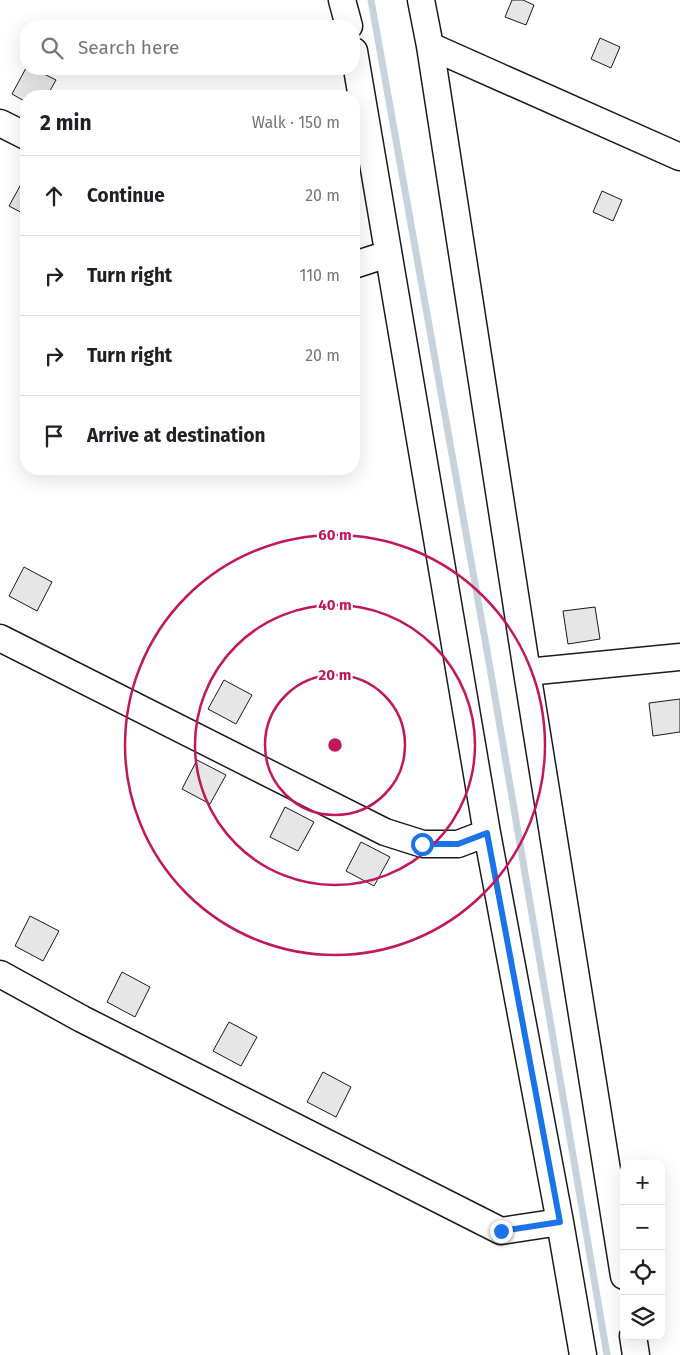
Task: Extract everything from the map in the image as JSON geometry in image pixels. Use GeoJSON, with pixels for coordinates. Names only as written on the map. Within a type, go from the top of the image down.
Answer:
{"type":"FeatureCollection","features":[{"type":"Feature","properties":{"kind":"street"},"geometry":{"type":"LineString","coordinates":[[342,0],[347,20]]}},
{"type":"Feature","properties":{"kind":"street"},"geometry":{"type":"LineString","coordinates":[[421,0],[430,46],[527,672],[620,1251]]}},
{"type":"Feature","properties":{"kind":"street"},"geometry":{"type":"LineString","coordinates":[[430,46],[680,157]]}},
{"type":"Feature","properties":{"kind":"street"},"geometry":{"type":"LineString","coordinates":[[358,75],[487,833],[583,1355]]}},
{"type":"Feature","properties":{"kind":"street"},"geometry":{"type":"LineString","coordinates":[[0,123],[20,133]]}},
{"type":"Feature","properties":{"kind":"street"},"geometry":{"type":"LineString","coordinates":[[360,263],[388,254]]}},
{"type":"Feature","properties":{"kind":"street"},"geometry":{"type":"LineString","coordinates":[[0,638],[385,832],[422,844],[458,844],[487,833]]}},
{"type":"Feature","properties":{"kind":"street"},"geometry":{"type":"LineString","coordinates":[[527,672],[680,657]]}},
{"type":"Feature","properties":{"kind":"street"},"geometry":{"type":"LineString","coordinates":[[0,974],[82,1019],[501,1231],[560,1222]]}},
{"type":"Feature","properties":{"kind":"street"},"geometry":{"type":"LineString","coordinates":[[634,1340],[636,1355]]}},
{"type":"Feature","properties":{"kind":"building"},"geometry":{"type":"Polygon","coordinates":[[[512,0],[523,0],[534,5],[526,25],[505,17],[512,0]]]}},
{"type":"Feature","properties":{"kind":"building"},"geometry":{"type":"Polygon","coordinates":[[[600,38],[620,47],[611,68],[591,59],[600,38]]]}},
{"type":"Feature","properties":{"kind":"building"},"geometry":{"type":"Polygon","coordinates":[[[22,75],[46,75],[56,80],[50,90],[20,90],[20,99],[12,94],[22,75]]]}},
{"type":"Feature","properties":{"kind":"building"},"geometry":{"type":"Polygon","coordinates":[[[20,186],[20,212],[9,206],[20,186]]]}},
{"type":"Feature","properties":{"kind":"building"},"geometry":{"type":"Polygon","coordinates":[[[602,191],[622,200],[613,221],[593,212],[602,191]]]}},
{"type":"Feature","properties":{"kind":"building"},"geometry":{"type":"Polygon","coordinates":[[[24,567],[52,582],[37,611],[9,596],[24,567]]]}},
{"type":"Feature","properties":{"kind":"building"},"geometry":{"type":"Polygon","coordinates":[[[595,607],[600,639],[568,644],[563,611],[595,607]]]}},
{"type":"Feature","properties":{"kind":"building"},"geometry":{"type":"Polygon","coordinates":[[[224,680],[252,695],[236,724],[208,709],[224,680]]]}},
{"type":"Feature","properties":{"kind":"building"},"geometry":{"type":"Polygon","coordinates":[[[680,699],[680,732],[653,736],[649,703],[680,699]]]}},
{"type":"Feature","properties":{"kind":"building"},"geometry":{"type":"Polygon","coordinates":[[[197,760],[226,775],[210,804],[182,789],[197,760]]]}},
{"type":"Feature","properties":{"kind":"building"},"geometry":{"type":"Polygon","coordinates":[[[285,807],[314,822],[298,851],[270,837],[285,807]]]}},
{"type":"Feature","properties":{"kind":"building"},"geometry":{"type":"Polygon","coordinates":[[[361,842],[390,857],[374,886],[346,871],[361,842]]]}},
{"type":"Feature","properties":{"kind":"building"},"geometry":{"type":"Polygon","coordinates":[[[30,916],[59,931],[43,961],[15,946],[30,916]]]}},
{"type":"Feature","properties":{"kind":"building"},"geometry":{"type":"Polygon","coordinates":[[[122,972],[150,987],[135,1017],[107,1002],[122,972]]]}},
{"type":"Feature","properties":{"kind":"building"},"geometry":{"type":"Polygon","coordinates":[[[229,1022],[257,1037],[241,1066],[213,1051],[229,1022]]]}},
{"type":"Feature","properties":{"kind":"building"},"geometry":{"type":"Polygon","coordinates":[[[323,1072],[351,1087],[336,1117],[307,1102],[323,1072]]]}},
{"type":"Feature","properties":{"kind":"waterway"},"geometry":{"type":"LineString","coordinates":[[371,0],[489,662],[607,1355]]}},
{"type":"Feature","properties":{"kind":"route"},"geometry":{"type":"LineString","coordinates":[[422,844],[458,844],[487,833],[560,1222],[501,1231]]}}]}
